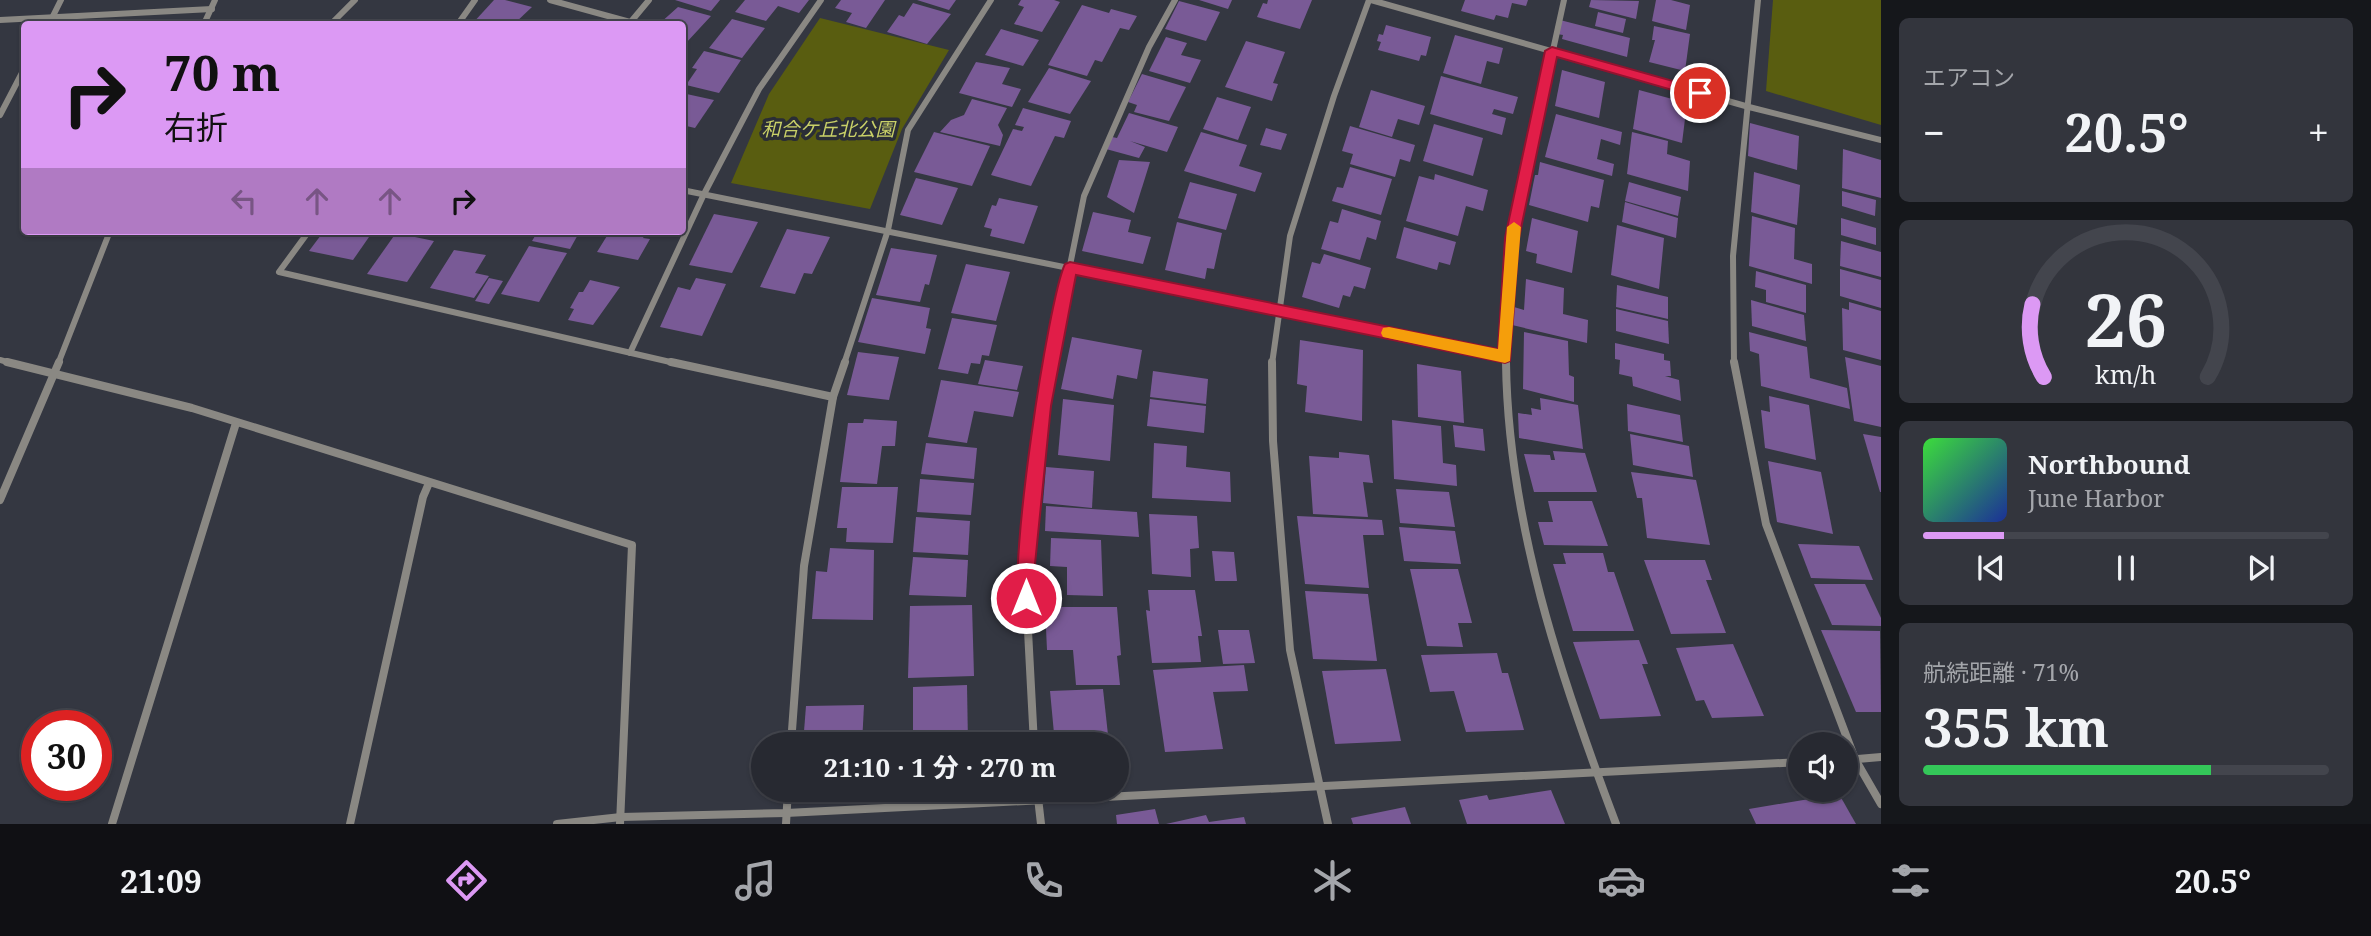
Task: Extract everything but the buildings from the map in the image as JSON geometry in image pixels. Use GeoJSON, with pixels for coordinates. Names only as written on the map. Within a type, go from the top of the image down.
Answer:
{"type":"FeatureCollection","features":[{"type":"Feature","properties":{"kind":"street"},"geometry":{"type":"LineString","coordinates":[[51,21],[61,0]]}},
{"type":"Feature","properties":{"kind":"street"},"geometry":{"type":"LineString","coordinates":[[206,21],[215,0]]}},
{"type":"Feature","properties":{"kind":"street"},"geometry":{"type":"LineString","coordinates":[[334,21],[355,0]]}},
{"type":"Feature","properties":{"kind":"street"},"geometry":{"type":"LineString","coordinates":[[460,21],[475,0]]}},
{"type":"Feature","properties":{"kind":"street"},"geometry":{"type":"LineString","coordinates":[[550,0],[622,21]]}},
{"type":"Feature","properties":{"kind":"street"},"geometry":{"type":"LineString","coordinates":[[631,21],[649,0]]}},
{"type":"Feature","properties":{"kind":"street"},"geometry":{"type":"LineString","coordinates":[[686,233],[759,89],[821,0]]}},
{"type":"Feature","properties":{"kind":"street"},"geometry":{"type":"LineString","coordinates":[[792,732],[804,566],[833,397],[888,230],[908,130],[991,0]]}},
{"type":"Feature","properties":{"kind":"street"},"geometry":{"type":"LineString","coordinates":[[1033,732],[1025,574],[1043,406],[1084,196],[1149,47],[1175,0]]}},
{"type":"Feature","properties":{"kind":"street"},"geometry":{"type":"LineString","coordinates":[[1328,824],[1289,636],[1273,441],[1271,367],[1290,236],[1334,96],[1370,0],[1749,107],[1881,141]]}},
{"type":"Feature","properties":{"kind":"street"},"geometry":{"type":"LineString","coordinates":[[1564,0],[1512,238],[1505,356],[1510,440],[1533,564],[1559,660],[1595,770],[1616,824]]}},
{"type":"Feature","properties":{"kind":"street"},"geometry":{"type":"LineString","coordinates":[[1758,0],[1733,256],[1734,373],[1766,524],[1841,732]]}},
{"type":"Feature","properties":{"kind":"street"},"geometry":{"type":"LineString","coordinates":[[0,20],[212,9]]}},
{"type":"Feature","properties":{"kind":"street"},"geometry":{"type":"LineString","coordinates":[[0,115],[21,75]]}},
{"type":"Feature","properties":{"kind":"street"},"geometry":{"type":"LineString","coordinates":[[686,191],[1505,356]]}},
{"type":"Feature","properties":{"kind":"street"},"geometry":{"type":"LineString","coordinates":[[0,500],[108,235]]}},
{"type":"Feature","properties":{"kind":"street"},"geometry":{"type":"LineString","coordinates":[[306,235],[279,272],[833,397]]}},
{"type":"Feature","properties":{"kind":"street"},"geometry":{"type":"LineString","coordinates":[[630,353],[685,235]]}},
{"type":"Feature","properties":{"kind":"street"},"geometry":{"type":"LineString","coordinates":[[0,360],[53,376],[192,408],[632,545],[621,820]]}},
{"type":"Feature","properties":{"kind":"street"},"geometry":{"type":"LineString","coordinates":[[112,824],[236,423]]}},
{"type":"Feature","properties":{"kind":"street"},"geometry":{"type":"LineString","coordinates":[[350,824],[423,497],[429,483]]}},
{"type":"Feature","properties":{"kind":"street"},"geometry":{"type":"LineString","coordinates":[[1858,759],[1881,757]]}},
{"type":"Feature","properties":{"kind":"street"},"geometry":{"type":"LineString","coordinates":[[1129,791],[1319,785],[1788,763]]}},
{"type":"Feature","properties":{"kind":"street"},"geometry":{"type":"LineString","coordinates":[[1858,770],[1881,804]]}},
{"type":"Feature","properties":{"kind":"street"},"geometry":{"type":"LineString","coordinates":[[786,824],[787,802]]}},
{"type":"Feature","properties":{"kind":"street"},"geometry":{"type":"LineString","coordinates":[[557,824],[786,813],[931,802]]}},
{"type":"Feature","properties":{"kind":"street"},"geometry":{"type":"LineString","coordinates":[[1038,802],[1041,824]]}},
{"type":"Feature","properties":{"kind":"green space"},"geometry":{"type":"Polygon","coordinates":[[[1773,0],[1881,0],[1881,125],[1766,91],[1773,0]]]}},
{"type":"Feature","properties":{"kind":"green space","name":"和合ケ丘北公園"},"geometry":{"type":"Polygon","coordinates":[[[820,18],[949,50],[902,129],[870,209],[731,183],[769,94],[820,18]]]}},
{"type":"Feature","properties":{"kind":"slow traffic"},"geometry":{"type":"LineString","coordinates":[[1389,333],[1505,356],[1514,227]]}},
{"type":"Feature","properties":{"kind":"route"},"geometry":{"type":"LineString","coordinates":[[1026,598],[1025,574],[1043,406],[1070,268],[1505,356],[1512,238],[1552,51],[1700,93]]}}]}
